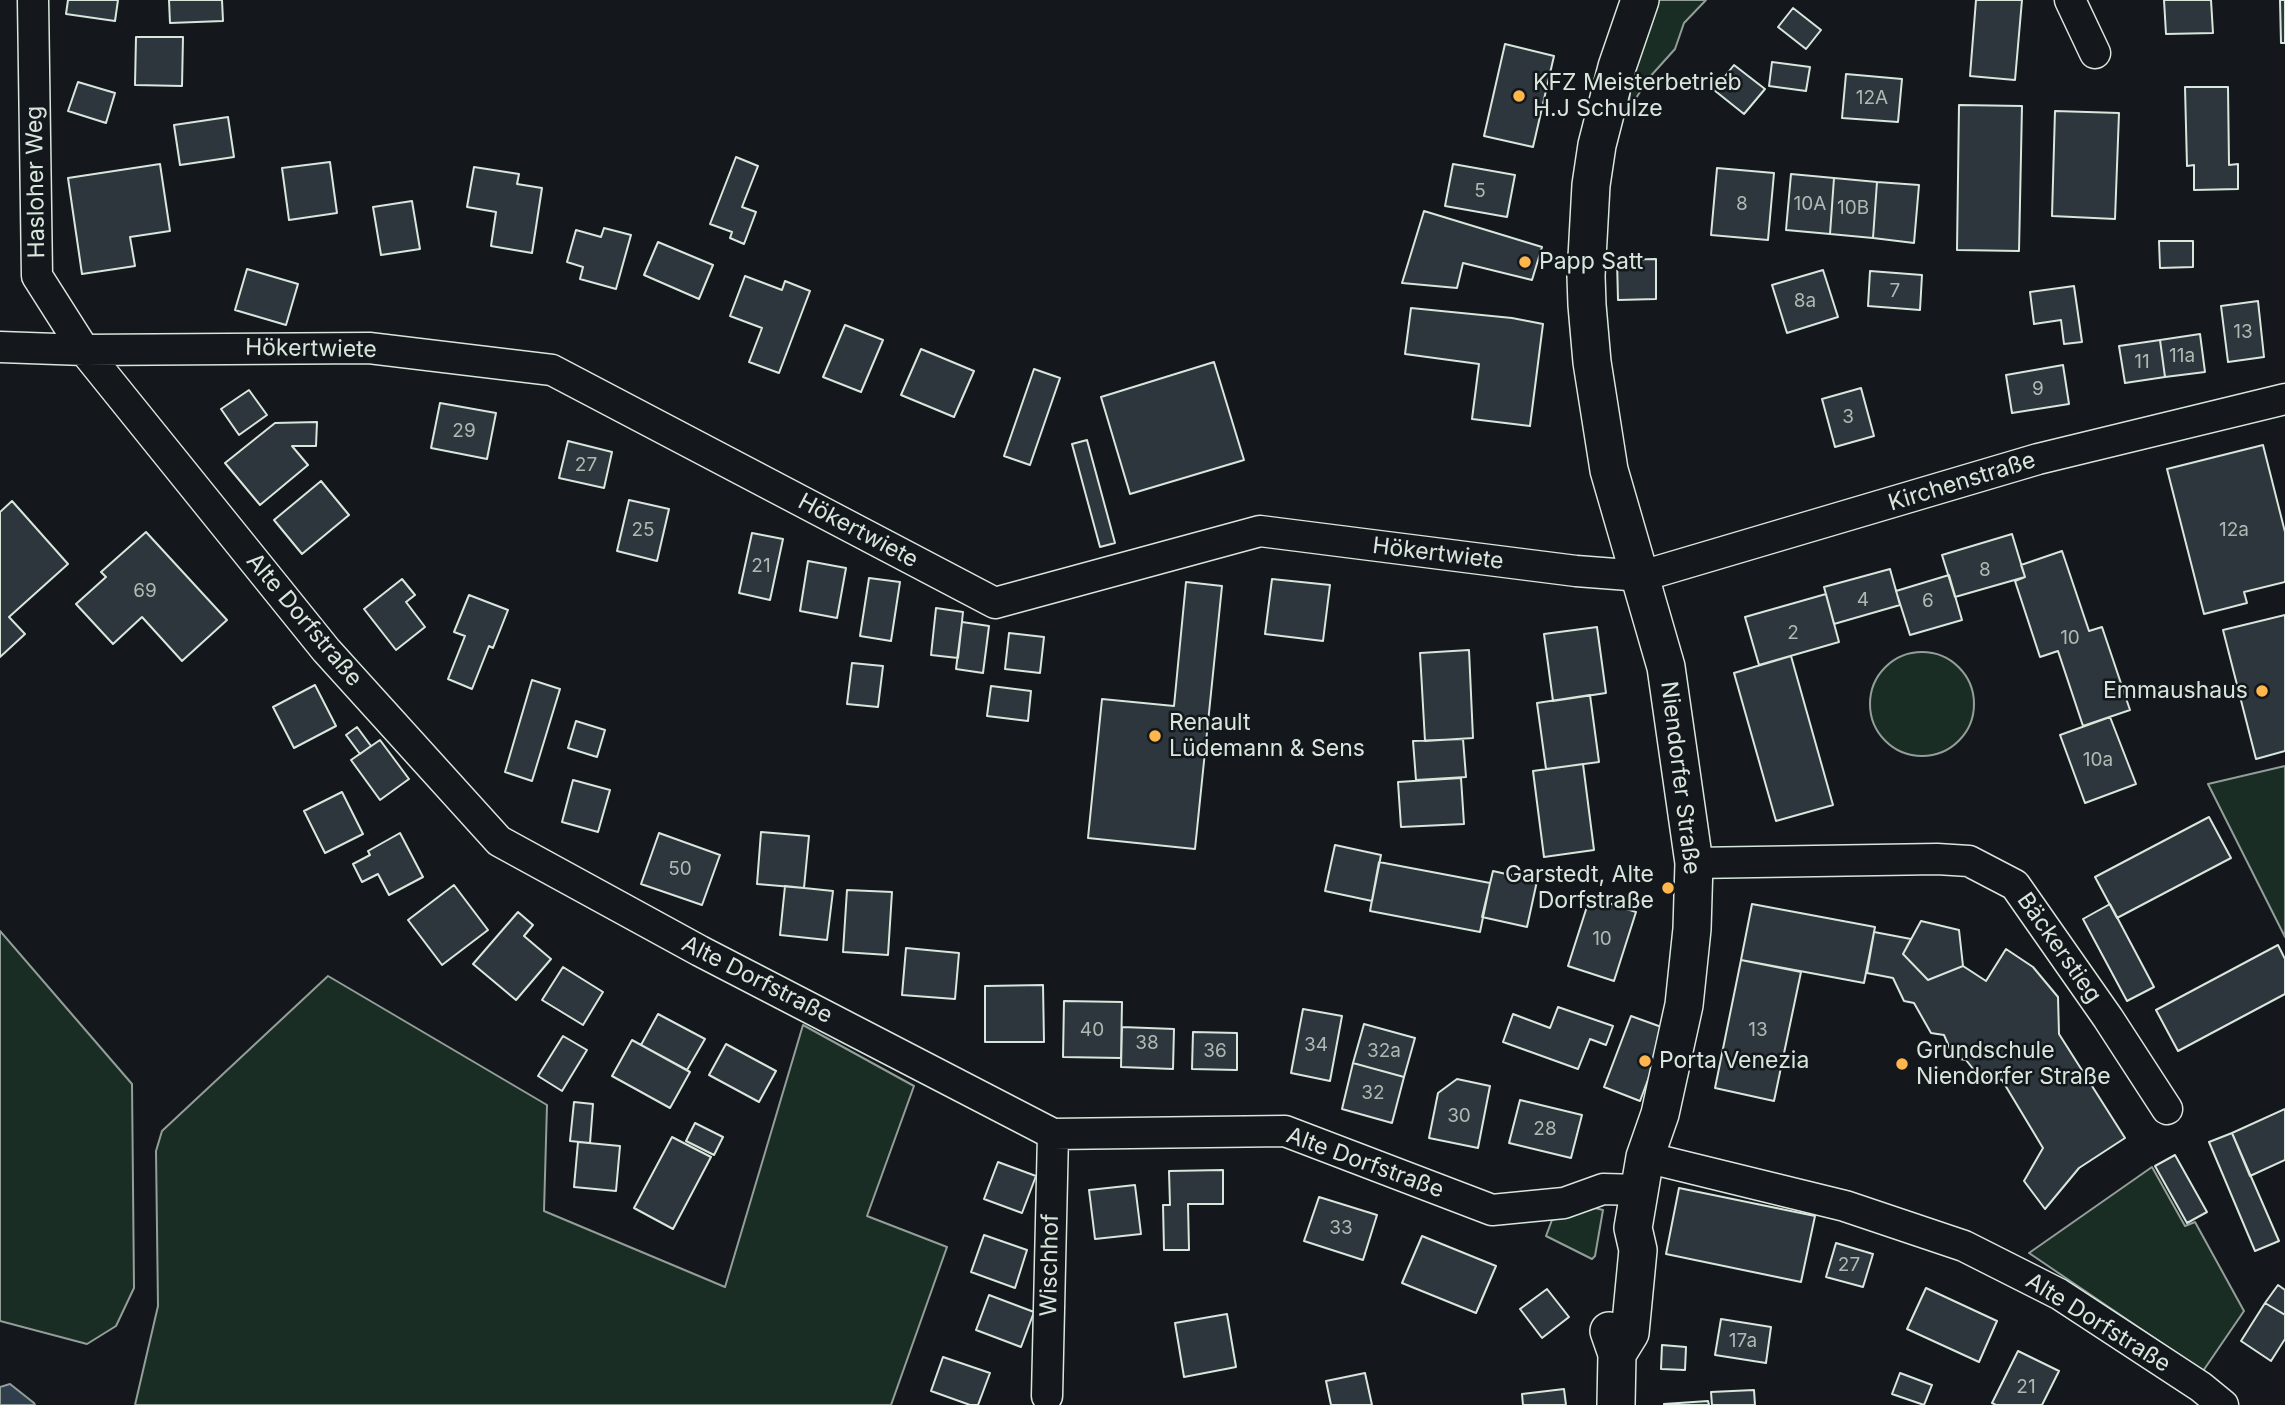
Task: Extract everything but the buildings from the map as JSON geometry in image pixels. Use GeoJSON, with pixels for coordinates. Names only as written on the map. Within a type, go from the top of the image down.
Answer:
{"type":"FeatureCollection","features":[{"type":"Feature","properties":{"kind":"main road","name":"Niendorfer Straße"},"geometry":{"type":"LineString","coordinates":[[1616,1405],[1617,1354],[1630,1333],[1638,1250],[1633,1228],[1642,1173],[1660,1114],[1684,1005],[1692,929],[1694,863],[1666,667],[1642,576],[1609,470],[1592,362],[1586,276],[1591,185],[1597,145],[1617,67],[1640,0]]}},
{"type":"Feature","properties":{"kind":"street","name":"Hasloher Weg"},"geometry":{"type":"LineString","coordinates":[[33,0],[37,276],[85,350]]}},
{"type":"Feature","properties":{"kind":"street"},"geometry":{"type":"LineString","coordinates":[[2070,0],[2095,53]]}},
{"type":"Feature","properties":{"kind":"street","name":"Hökertwiete"},"geometry":{"type":"LineString","coordinates":[[0,347],[85,350],[369,348],[552,370],[995,603],[1260,531],[1576,571],[1642,576]]}},
{"type":"Feature","properties":{"kind":"street","name":"Alte Dorfstraße"},"geometry":{"type":"LineString","coordinates":[[85,350],[326,650],[499,841],[700,951],[1054,1134],[1285,1131],[1492,1210],[1564,1203],[1642,1173],[1845,1206],[1964,1246],[2059,1294],[2201,1387],[2223,1405]]}},
{"type":"Feature","properties":{"kind":"street","name":"Kirchenstraße"},"geometry":{"type":"LineString","coordinates":[[1642,576],[2038,459],[2285,399]]}},
{"type":"Feature","properties":{"kind":"street","name":"Bäckerstieg"},"geometry":{"type":"LineString","coordinates":[[1694,863],[1937,859],[1969,861],[2015,885],[2108,1018],[2167,1109]]}},
{"type":"Feature","properties":{"kind":"street","name":"Wischhof"},"geometry":{"type":"LineString","coordinates":[[1047,1396],[1054,1134]]}},
{"type":"Feature","properties":{"kind":"green space"},"geometry":{"type":"Polygon","coordinates":[[[1656,0],[1706,0],[1684,23],[1675,49],[1648,79],[1628,111],[1632,74],[1656,0]]]}},
{"type":"Feature","properties":{"kind":"green space"},"geometry":{"type":"Polygon","coordinates":[[[1922,652],[1942,656],[1959,667],[1970,684],[1974,704],[1970,724],[1959,741],[1942,752],[1922,756],[1902,752],[1885,741],[1874,724],[1870,704],[1874,684],[1885,667],[1902,656],[1922,652]]]}},
{"type":"Feature","properties":{"kind":"green space"},"geometry":{"type":"Polygon","coordinates":[[[2285,766],[2285,937],[2208,784],[2285,766]]]}},
{"type":"Feature","properties":{"kind":"green space"},"geometry":{"type":"Polygon","coordinates":[[[0,931],[132,1084],[134,1288],[116,1326],[87,1344],[0,1321],[0,931]]]}},
{"type":"Feature","properties":{"kind":"green space"},"geometry":{"type":"Polygon","coordinates":[[[328,976],[547,1105],[544,1211],[725,1287],[803,1025],[914,1086],[867,1216],[947,1247],[891,1405],[135,1405],[158,1306],[156,1151],[162,1131],[328,976]]]}},
{"type":"Feature","properties":{"kind":"green space"},"geometry":{"type":"Polygon","coordinates":[[[2152,1167],[2185,1226],[2195,1222],[2244,1311],[2203,1371],[2029,1253],[2152,1167]]]}},
{"type":"Feature","properties":{"kind":"green space"},"geometry":{"type":"Polygon","coordinates":[[[1595,1208],[1603,1210],[1595,1256],[1592,1259],[1546,1236],[1552,1220],[1595,1208]]]}},
{"type":"Feature","properties":{"kind":"water"},"geometry":{"type":"Polygon","coordinates":[[[10,1384],[35,1405],[0,1405],[0,1387],[10,1384]]]}},
{"type":"Feature","properties":{"kind":"place","name":"KFZ Meisterbetrieb H.J Schulze"},"geometry":{"type":"Point","coordinates":[1519,96]}},
{"type":"Feature","properties":{"kind":"place","name":"Papp Satt"},"geometry":{"type":"Point","coordinates":[1525,262]}},
{"type":"Feature","properties":{"kind":"place","name":"Emmaushaus"},"geometry":{"type":"Point","coordinates":[2262,691]}},
{"type":"Feature","properties":{"kind":"place","name":"Renault Lüdemann & Sens"},"geometry":{"type":"Point","coordinates":[1155,736]}},
{"type":"Feature","properties":{"kind":"place","name":"Garstedt, Alte Dorfstraße"},"geometry":{"type":"Point","coordinates":[1668,888]}},
{"type":"Feature","properties":{"kind":"place","name":"Porta Venezia"},"geometry":{"type":"Point","coordinates":[1645,1061]}},
{"type":"Feature","properties":{"kind":"place","name":"Grundschule Niendorfer Straße"},"geometry":{"type":"Point","coordinates":[1902,1064]}}]}
